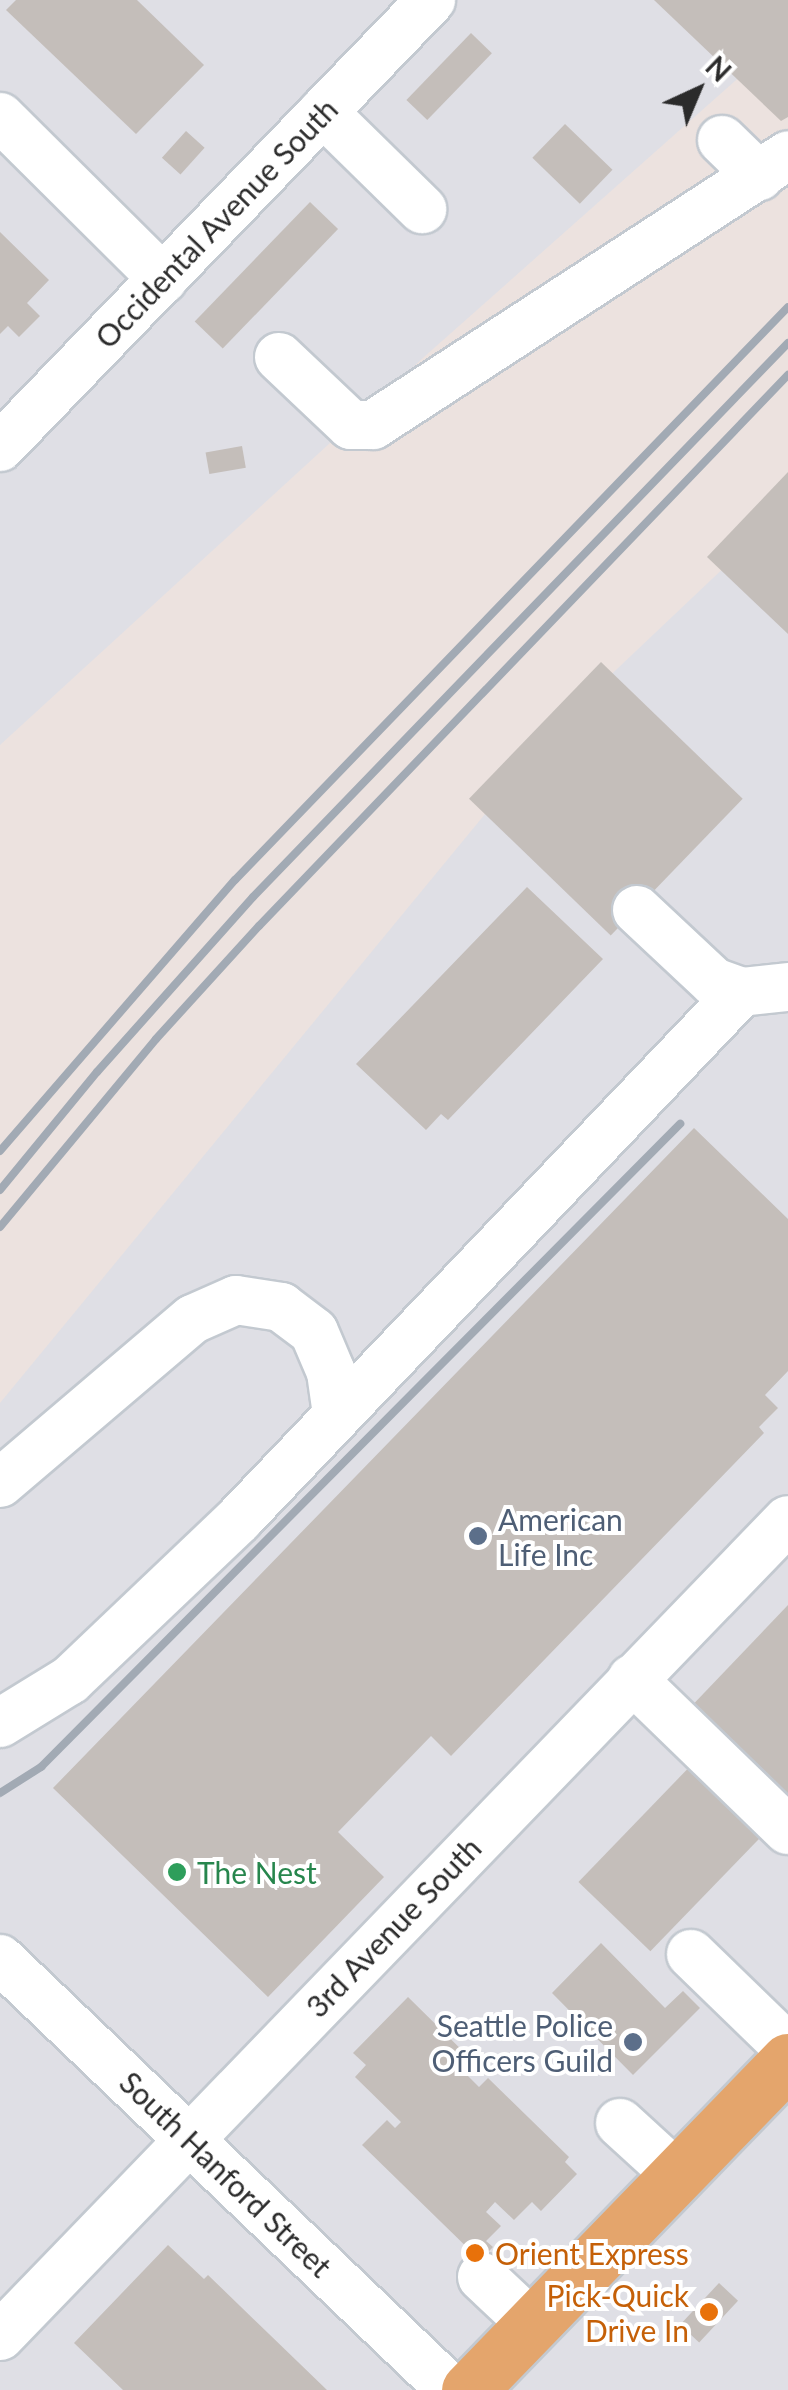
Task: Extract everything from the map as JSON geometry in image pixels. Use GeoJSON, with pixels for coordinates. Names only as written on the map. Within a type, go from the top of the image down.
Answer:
{"type":"FeatureCollection","features":[{"type":"Feature","properties":{"kind":"main road"},"geometry":{"type":"LineString","coordinates":[[469,2390],[788,2061]]}},
{"type":"Feature","properties":{"kind":"street","name":"Occidental Avenue South"},"geometry":{"type":"LineString","coordinates":[[0,446],[153,308],[323,112],[431,0]]}},
{"type":"Feature","properties":{"kind":"street"},"geometry":{"type":"LineString","coordinates":[[323,112],[422,209]]}},
{"type":"Feature","properties":{"kind":"street"},"geometry":{"type":"LineString","coordinates":[[0,117],[153,308]]}},
{"type":"Feature","properties":{"kind":"street"},"geometry":{"type":"LineString","coordinates":[[722,140],[773,166]]}},
{"type":"Feature","properties":{"kind":"street"},"geometry":{"type":"LineString","coordinates":[[279,356],[351,424],[373,425],[773,166]]}},
{"type":"Feature","properties":{"kind":"street"},"geometry":{"type":"LineString","coordinates":[[637,910],[714,982],[741,992],[788,987]]}},
{"type":"Feature","properties":{"kind":"street"},"geometry":{"type":"LineString","coordinates":[[0,1723],[70,1680],[239,1519],[741,992]]}},
{"type":"Feature","properties":{"kind":"street"},"geometry":{"type":"LineString","coordinates":[[0,1483],[192,1319],[236,1300],[281,1307],[314,1332],[330,1372],[337,1414]]}},
{"type":"Feature","properties":{"kind":"street","name":"3rd Avenue South"},"geometry":{"type":"LineString","coordinates":[[0,2336],[188,2138],[414,1928],[496,1845],[632,1679],[788,1520]]}},
{"type":"Feature","properties":{"kind":"street"},"geometry":{"type":"LineString","coordinates":[[632,1679],[788,1830]]}},
{"type":"Feature","properties":{"kind":"street"},"geometry":{"type":"LineString","coordinates":[[691,1954],[788,2048]]}},
{"type":"Feature","properties":{"kind":"street","name":"South Hanford Street"},"geometry":{"type":"LineString","coordinates":[[0,1959],[451,2390]]}},
{"type":"Feature","properties":{"kind":"street"},"geometry":{"type":"LineString","coordinates":[[620,2123],[677,2175]]}},
{"type":"Feature","properties":{"kind":"street"},"geometry":{"type":"LineString","coordinates":[[482,2277],[532,2324]]}},
{"type":"Feature","properties":{"kind":"shaded area"},"geometry":{"type":"Polygon","coordinates":[[[0,0],[788,0],[788,34],[424,357],[0,745],[0,0]]]}},
{"type":"Feature","properties":{"kind":"shaded area"},"geometry":{"type":"Polygon","coordinates":[[[788,507],[788,2390],[0,2390],[0,1403],[560,723],[788,507]]]}},
{"type":"Feature","properties":{"kind":"building"},"geometry":{"type":"Polygon","coordinates":[[[16,0],[137,0],[204,65],[136,134],[6,10],[16,0]]]}},
{"type":"Feature","properties":{"kind":"building"},"geometry":{"type":"Polygon","coordinates":[[[654,0],[788,0],[788,117],[781,121],[654,0]]]}},
{"type":"Feature","properties":{"kind":"building"},"geometry":{"type":"Polygon","coordinates":[[[471,33],[492,53],[427,120],[406,100],[471,33]]]}},
{"type":"Feature","properties":{"kind":"building"},"geometry":{"type":"Polygon","coordinates":[[[565,124],[612,170],[580,204],[532,158],[565,124]]]}},
{"type":"Feature","properties":{"kind":"building"},"geometry":{"type":"Polygon","coordinates":[[[186,131],[205,148],[180,174],[162,158],[186,131]]]}},
{"type":"Feature","properties":{"kind":"building"},"geometry":{"type":"Polygon","coordinates":[[[310,202],[338,229],[223,349],[195,321],[310,202]]]}},
{"type":"Feature","properties":{"kind":"building"},"geometry":{"type":"Polygon","coordinates":[[[0,232],[49,280],[27,303],[40,316],[19,337],[8,326],[0,334],[0,232]]]}},
{"type":"Feature","properties":{"kind":"building"},"geometry":{"type":"Polygon","coordinates":[[[242,446],[246,468],[209,474],[206,452],[242,446]]]}},
{"type":"Feature","properties":{"kind":"building"},"geometry":{"type":"Polygon","coordinates":[[[788,472],[788,634],[707,557],[788,472]]]}},
{"type":"Feature","properties":{"kind":"building"},"geometry":{"type":"Polygon","coordinates":[[[601,662],[743,799],[611,936],[469,799],[601,662]]]}},
{"type":"Feature","properties":{"kind":"building"},"geometry":{"type":"Polygon","coordinates":[[[527,887],[603,959],[448,1120],[441,1114],[426,1130],[356,1064],[527,887]]]}},
{"type":"Feature","properties":{"kind":"building"},"geometry":{"type":"Polygon","coordinates":[[[694,1128],[788,1219],[788,1371],[765,1395],[778,1408],[759,1427],[764,1433],[451,1756],[431,1736],[338,1832],[384,1877],[268,1997],[53,1788],[694,1128]]]}},
{"type":"Feature","properties":{"kind":"building"},"geometry":{"type":"Polygon","coordinates":[[[788,1605],[788,1814],[683,1715],[788,1605]]]}},
{"type":"Feature","properties":{"kind":"building"},"geometry":{"type":"Polygon","coordinates":[[[700,1756],[772,1825],[650,1951],[578,1882],[700,1756]]]}},
{"type":"Feature","properties":{"kind":"building","name":"Seattle Police Officers Guild"},"geometry":{"type":"Polygon","coordinates":[[[601,1943],[665,2008],[683,1991],[700,2008],[633,2075],[552,1993],[601,1943]]]}},
{"type":"Feature","properties":{"kind":"building"},"geometry":{"type":"Polygon","coordinates":[[[408,1997],[477,2065],[467,2075],[479,2087],[488,2078],[569,2157],[565,2162],[577,2174],[541,2211],[532,2202],[514,2220],[495,2202],[486,2212],[501,2226],[486,2241],[493,2247],[480,2260],[362,2145],[387,2120],[395,2128],[401,2122],[355,2077],[366,2065],[353,2053],[408,1997]]]}},
{"type":"Feature","properties":{"kind":"building"},"geometry":{"type":"Polygon","coordinates":[[[168,2245],[204,2279],[208,2275],[327,2390],[123,2390],[74,2343],[168,2245]]]}},
{"type":"Feature","properties":{"kind":"building","name":"Pick-Quick Drive In"},"geometry":{"type":"Polygon","coordinates":[[[719,2283],[738,2301],[699,2342],[680,2325],[719,2283]]]}},
{"type":"Feature","properties":{"kind":"railway"},"geometry":{"type":"LineString","coordinates":[[0,1151],[235,880],[788,307]]}},
{"type":"Feature","properties":{"kind":"railway"},"geometry":{"type":"LineString","coordinates":[[0,1190],[97,1072],[253,897],[788,343]]}},
{"type":"Feature","properties":{"kind":"railway"},"geometry":{"type":"LineString","coordinates":[[0,1227],[156,1039],[259,926],[788,375]]}},
{"type":"Feature","properties":{"kind":"railway"},"geometry":{"type":"LineString","coordinates":[[0,1793],[41,1767],[680,1124]]}},
{"type":"Feature","properties":{"kind":"place","name":"American Life Inc"},"geometry":{"type":"Point","coordinates":[478,1536]}},
{"type":"Feature","properties":{"kind":"place","name":"The Nest"},"geometry":{"type":"Point","coordinates":[177,1872]}},
{"type":"Feature","properties":{"kind":"place","name":"Seattle Police Officers Guild"},"geometry":{"type":"Point","coordinates":[633,2042]}},
{"type":"Feature","properties":{"kind":"place","name":"Orient Express"},"geometry":{"type":"Point","coordinates":[475,2253]}},
{"type":"Feature","properties":{"kind":"place","name":"Pick-Quick Drive In"},"geometry":{"type":"Point","coordinates":[709,2312]}}]}
